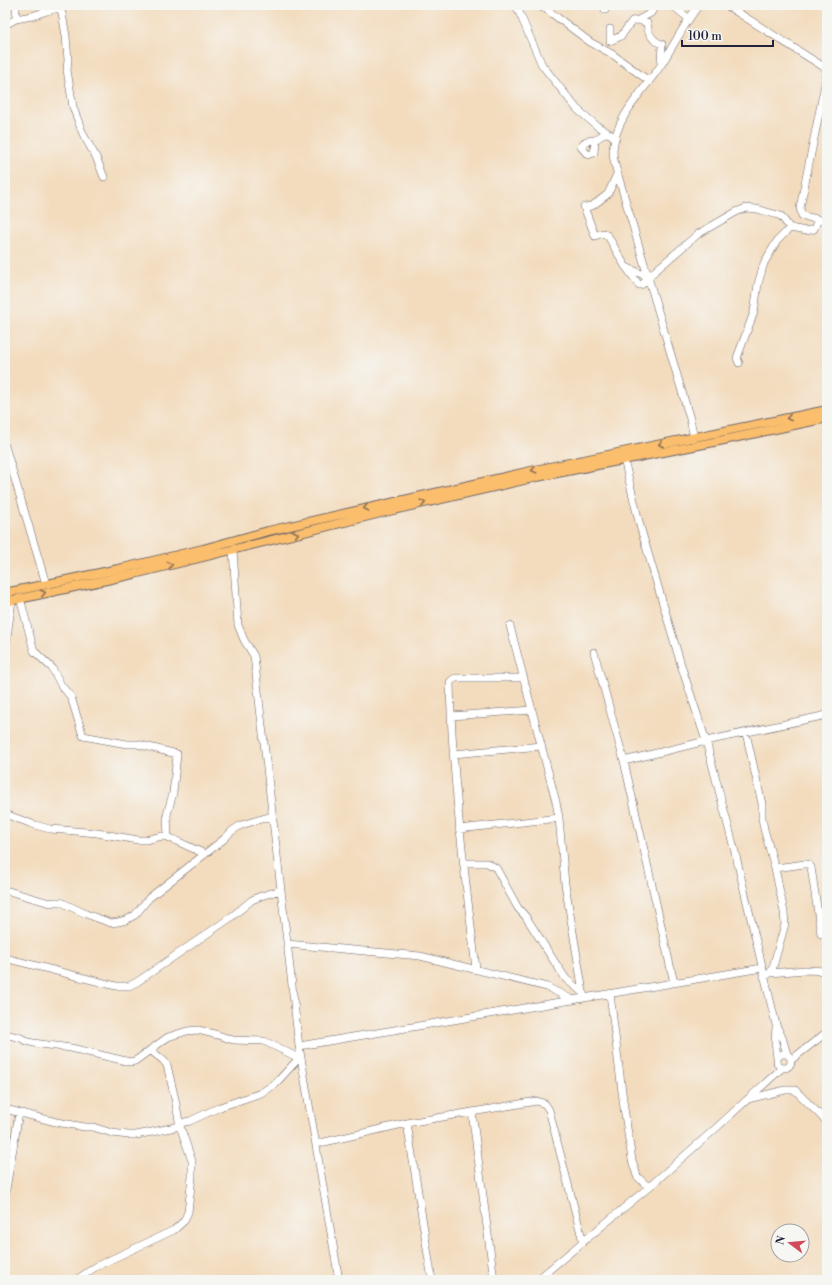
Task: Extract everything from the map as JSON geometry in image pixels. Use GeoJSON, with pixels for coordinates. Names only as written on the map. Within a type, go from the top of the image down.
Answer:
{"type":"FeatureCollection","features":[{"type":"Feature","properties":{"kind":"main road"},"geometry":{"type":"LineString","coordinates":[[12,600],[134,574],[277,538],[538,477],[694,438],[827,410]]}},
{"type":"Feature","properties":{"kind":"main road"},"geometry":{"type":"LineString","coordinates":[[5,593],[203,549],[268,531],[520,473],[623,456],[827,418]]}},
{"type":"Feature","properties":{"kind":"street"},"geometry":{"type":"LineString","coordinates":[[16,5],[16,19]]}},
{"type":"Feature","properties":{"kind":"street"},"geometry":{"type":"LineString","coordinates":[[5,25],[16,19],[32,16],[47,8],[69,5]]}},
{"type":"Feature","properties":{"kind":"street"},"geometry":{"type":"LineString","coordinates":[[516,5],[542,65],[577,109],[597,126],[616,138]]}},
{"type":"Feature","properties":{"kind":"street"},"geometry":{"type":"LineString","coordinates":[[536,5],[546,9],[590,42],[612,54],[649,81]]}},
{"type":"Feature","properties":{"kind":"street"},"geometry":{"type":"LineString","coordinates":[[610,29],[610,41],[620,36],[632,21],[638,20],[651,13],[655,5]]}},
{"type":"Feature","properties":{"kind":"street"},"geometry":{"type":"LineString","coordinates":[[672,5],[688,18]]}},
{"type":"Feature","properties":{"kind":"street"},"geometry":{"type":"LineString","coordinates":[[694,438],[690,418],[617,174],[613,150],[618,131],[625,114],[661,64],[688,18],[698,5]]}},
{"type":"Feature","properties":{"kind":"street"},"geometry":{"type":"LineString","coordinates":[[726,5],[827,69]]}},
{"type":"Feature","properties":{"kind":"street"},"geometry":{"type":"LineString","coordinates":[[59,7],[62,13],[66,36],[68,60],[66,70],[73,108],[83,134],[96,157],[104,177]]}},
{"type":"Feature","properties":{"kind":"street"},"geometry":{"type":"LineString","coordinates":[[638,20],[647,23],[647,30],[655,42],[662,44],[661,64]]}},
{"type":"Feature","properties":{"kind":"street"},"geometry":{"type":"LineString","coordinates":[[827,74],[800,208],[802,216],[818,219],[827,224]]}},
{"type":"Feature","properties":{"kind":"street"},"geometry":{"type":"LineString","coordinates":[[596,140],[607,132]]}},
{"type":"Feature","properties":{"kind":"street"},"geometry":{"type":"LineString","coordinates":[[617,174],[608,194],[592,206],[584,207],[595,236],[603,232],[608,236],[625,266],[639,285],[643,284],[648,277],[698,234],[736,212],[746,208],[757,209],[781,216],[790,228],[806,231],[814,229],[818,219]]}},
{"type":"Feature","properties":{"kind":"street"},"geometry":{"type":"LineString","coordinates":[[739,364],[737,358],[754,312],[758,284],[764,263],[777,241],[790,228]]}},
{"type":"Feature","properties":{"kind":"street"},"geometry":{"type":"LineString","coordinates":[[625,266],[648,277]]}},
{"type":"Feature","properties":{"kind":"street"},"geometry":{"type":"LineString","coordinates":[[5,446],[46,584]]}},
{"type":"Feature","properties":{"kind":"street"},"geometry":{"type":"LineString","coordinates":[[623,456],[640,526],[680,661],[706,741],[736,856],[762,968],[767,975],[776,1025],[775,1041],[778,1065],[782,1068]]}},
{"type":"Feature","properties":{"kind":"street"},"geometry":{"type":"LineString","coordinates":[[233,550],[238,625],[244,640],[254,656],[300,1058],[339,1280]]}},
{"type":"Feature","properties":{"kind":"street"},"geometry":{"type":"LineString","coordinates":[[5,651],[12,600]]}},
{"type":"Feature","properties":{"kind":"street"},"geometry":{"type":"LineString","coordinates":[[12,600],[34,651],[52,668],[61,685],[71,697],[84,736],[127,744],[137,744],[177,754],[173,793],[167,815],[168,837]]}},
{"type":"Feature","properties":{"kind":"street"},"geometry":{"type":"LineString","coordinates":[[510,626],[559,818],[566,884],[583,996]]}},
{"type":"Feature","properties":{"kind":"street"},"geometry":{"type":"LineString","coordinates":[[594,652],[624,761],[674,983]]}},
{"type":"Feature","properties":{"kind":"street"},"geometry":{"type":"LineString","coordinates":[[476,969],[459,829],[453,754],[450,682],[456,678],[524,678]]}},
{"type":"Feature","properties":{"kind":"street"},"geometry":{"type":"LineString","coordinates":[[451,716],[532,710]]}},
{"type":"Feature","properties":{"kind":"street"},"geometry":{"type":"LineString","coordinates":[[624,761],[706,741],[827,715]]}},
{"type":"Feature","properties":{"kind":"street"},"geometry":{"type":"LineString","coordinates":[[746,732],[762,804],[764,829],[775,868],[784,912],[785,924],[777,956],[767,975]]}},
{"type":"Feature","properties":{"kind":"street"},"geometry":{"type":"LineString","coordinates":[[453,754],[541,746]]}},
{"type":"Feature","properties":{"kind":"street"},"geometry":{"type":"LineString","coordinates":[[5,814],[50,829],[97,833],[138,840],[146,840],[162,836],[168,837],[205,854]]}},
{"type":"Feature","properties":{"kind":"street"},"geometry":{"type":"LineString","coordinates":[[5,890],[50,903],[61,902],[86,914],[111,922],[118,922],[135,915],[149,898],[241,825],[272,816]]}},
{"type":"Feature","properties":{"kind":"street"},"geometry":{"type":"LineString","coordinates":[[459,829],[559,818]]}},
{"type":"Feature","properties":{"kind":"street"},"geometry":{"type":"LineString","coordinates":[[463,863],[487,863],[496,868],[518,908],[526,917],[566,979],[583,996]]}},
{"type":"Feature","properties":{"kind":"street"},"geometry":{"type":"LineString","coordinates":[[775,868],[805,864],[808,864],[811,867],[821,934]]}},
{"type":"Feature","properties":{"kind":"street"},"geometry":{"type":"LineString","coordinates":[[5,958],[116,986],[128,986],[137,982],[224,922],[252,900],[281,890]]}},
{"type":"Feature","properties":{"kind":"street"},"geometry":{"type":"LineString","coordinates":[[287,944],[420,956],[547,986],[574,1000]]}},
{"type":"Feature","properties":{"kind":"street"},"geometry":{"type":"LineString","coordinates":[[299,1046],[574,1000],[583,996],[610,994],[762,968]]}},
{"type":"Feature","properties":{"kind":"street"},"geometry":{"type":"LineString","coordinates":[[767,975],[804,970],[827,971]]}},
{"type":"Feature","properties":{"kind":"street"},"geometry":{"type":"LineString","coordinates":[[610,994],[632,1160],[637,1176],[649,1187]]}},
{"type":"Feature","properties":{"kind":"street"},"geometry":{"type":"LineString","coordinates":[[537,1280],[649,1187],[782,1068],[789,1066],[789,1057],[776,1025]]}},
{"type":"Feature","properties":{"kind":"street"},"geometry":{"type":"LineString","coordinates":[[5,1034],[33,1043],[71,1048],[130,1062],[135,1061],[168,1037],[187,1031],[198,1030],[233,1040],[264,1041],[300,1058]]}},
{"type":"Feature","properties":{"kind":"street"},"geometry":{"type":"LineString","coordinates":[[777,1058],[780,1055],[789,1057],[827,1032]]}},
{"type":"Feature","properties":{"kind":"street"},"geometry":{"type":"LineString","coordinates":[[76,1280],[97,1266],[174,1230],[184,1221],[188,1212],[192,1177],[192,1161],[180,1124],[176,1099],[166,1065],[163,1060],[150,1050]]}},
{"type":"Feature","properties":{"kind":"street"},"geometry":{"type":"LineString","coordinates":[[5,1109],[56,1122],[93,1127],[112,1133],[136,1135],[190,1121],[220,1107],[261,1093],[276,1083],[300,1058]]}},
{"type":"Feature","properties":{"kind":"street"},"geometry":{"type":"LineString","coordinates":[[748,1099],[785,1090],[795,1090],[827,1122]]}},
{"type":"Feature","properties":{"kind":"street"},"geometry":{"type":"LineString","coordinates":[[316,1144],[407,1123],[538,1101],[545,1104],[549,1110],[583,1242]]}},
{"type":"Feature","properties":{"kind":"street"},"geometry":{"type":"LineString","coordinates":[[472,1112],[494,1280]]}},
{"type":"Feature","properties":{"kind":"street"},"geometry":{"type":"LineString","coordinates":[[5,1195],[19,1113]]}},
{"type":"Feature","properties":{"kind":"street"},"geometry":{"type":"LineString","coordinates":[[407,1123],[432,1280]]}}]}
